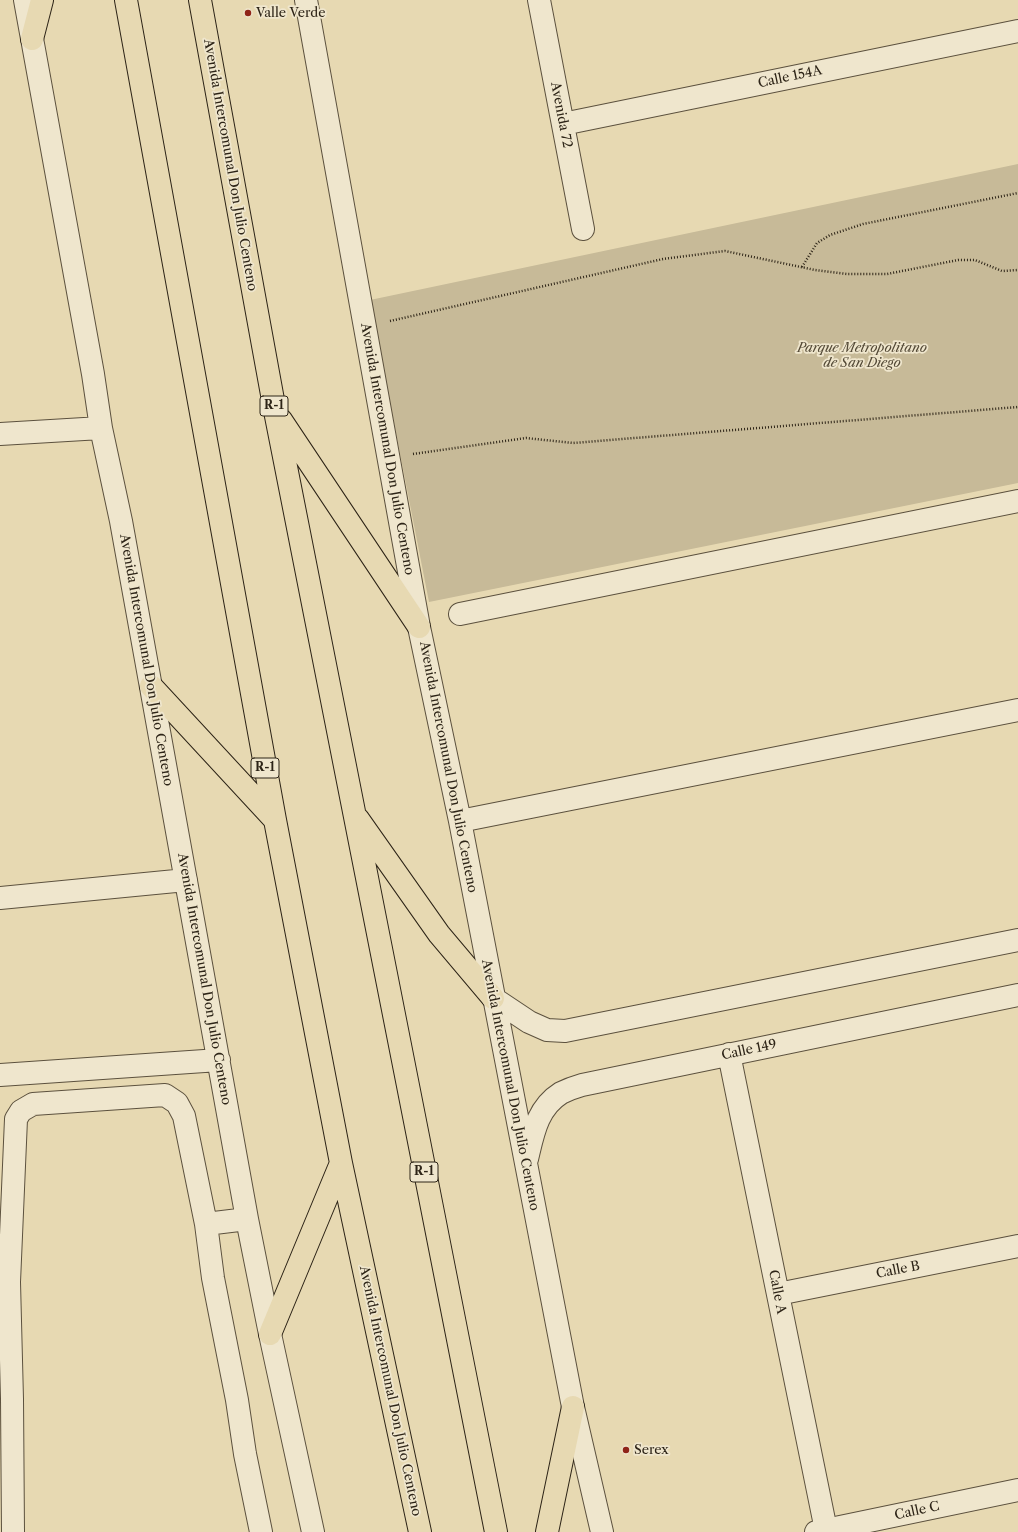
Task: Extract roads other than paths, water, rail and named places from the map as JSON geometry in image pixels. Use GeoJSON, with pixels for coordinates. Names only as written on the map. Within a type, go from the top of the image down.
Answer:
{"type":"FeatureCollection","features":[{"type":"Feature","properties":{"kind":"main road"},"geometry":{"type":"LineString","coordinates":[[32,39],[42,0]]}},
{"type":"Feature","properties":{"kind":"main road","name":"Avenida Intercomunal Don Julio Centeno"},"geometry":{"type":"LineString","coordinates":[[126,0],[275,820],[341,1163],[420,1532]]}},
{"type":"Feature","properties":{"kind":"main road","name":"Avenida Intercomunal Don Julio Centeno"},"geometry":{"type":"LineString","coordinates":[[200,0],[275,411],[496,1532]]}},
{"type":"Feature","properties":{"kind":"main road"},"geometry":{"type":"LineString","coordinates":[[275,411],[419,627]]}},
{"type":"Feature","properties":{"kind":"main road"},"geometry":{"type":"LineString","coordinates":[[151,686],[275,820]]}},
{"type":"Feature","properties":{"kind":"main road"},"geometry":{"type":"LineString","coordinates":[[353,811],[439,934],[493,998]]}},
{"type":"Feature","properties":{"kind":"main road"},"geometry":{"type":"LineString","coordinates":[[270,1334],[341,1163]]}},
{"type":"Feature","properties":{"kind":"main road"},"geometry":{"type":"LineString","coordinates":[[547,1532],[573,1406]]}},
{"type":"Feature","properties":{"kind":"street","name":"Avenida Intercomunal Don Julio Centeno"},"geometry":{"type":"LineString","coordinates":[[25,0],[247,1219],[270,1334],[313,1532]]}},
{"type":"Feature","properties":{"kind":"street","name":"Avenida Intercomunal Don Julio Centeno"},"geometry":{"type":"LineString","coordinates":[[306,0],[419,627],[460,822],[573,1406],[602,1532]]}},
{"type":"Feature","properties":{"kind":"street","name":"Avenida 72"},"geometry":{"type":"LineString","coordinates":[[539,0],[583,229]]}},
{"type":"Feature","properties":{"kind":"street","name":"Calle 154A"},"geometry":{"type":"LineString","coordinates":[[563,124],[1018,30]]}},
{"type":"Feature","properties":{"kind":"street"},"geometry":{"type":"LineString","coordinates":[[0,434],[102,428]]}},
{"type":"Feature","properties":{"kind":"street"},"geometry":{"type":"LineString","coordinates":[[460,614],[1018,501]]}},
{"type":"Feature","properties":{"kind":"street"},"geometry":{"type":"LineString","coordinates":[[460,822],[1018,710]]}},
{"type":"Feature","properties":{"kind":"street"},"geometry":{"type":"LineString","coordinates":[[0,898],[186,880]]}},
{"type":"Feature","properties":{"kind":"street"},"geometry":{"type":"LineString","coordinates":[[493,998],[529,1022],[547,1030],[565,1031],[1018,940]]}},
{"type":"Feature","properties":{"kind":"street","name":"Calle 149"},"geometry":{"type":"LineString","coordinates":[[525,1164],[534,1130],[543,1109],[561,1093],[582,1085],[1018,995]]}},
{"type":"Feature","properties":{"kind":"street","name":"Calle A"},"geometry":{"type":"LineString","coordinates":[[729,1054],[778,1294],[821,1531]]}},
{"type":"Feature","properties":{"kind":"street"},"geometry":{"type":"LineString","coordinates":[[0,1076],[219,1060]]}},
{"type":"Feature","properties":{"kind":"street"},"geometry":{"type":"LineString","coordinates":[[13,1532],[9,1282],[16,1119],[21,1111],[33,1104],[165,1095],[178,1103],[184,1116],[206,1224],[213,1278],[236,1393],[255,1508],[261,1532]]}},
{"type":"Feature","properties":{"kind":"street"},"geometry":{"type":"LineString","coordinates":[[206,1224],[247,1219]]}},
{"type":"Feature","properties":{"kind":"street","name":"Calle B"},"geometry":{"type":"LineString","coordinates":[[778,1294],[1018,1246]]}},
{"type":"Feature","properties":{"kind":"street","name":"Calle C"},"geometry":{"type":"LineString","coordinates":[[821,1531],[1018,1490]]}},
{"type":"Feature","properties":{"kind":"place","name":"Valle Verde"},"geometry":{"type":"Point","coordinates":[248,13]}},
{"type":"Feature","properties":{"kind":"place","name":"Serex"},"geometry":{"type":"Point","coordinates":[626,1450]}},
{"type":"Feature","properties":{"kind":"park label","name":"Parque Metropolitano de San Diego"},"geometry":{"type":"Point","coordinates":[862,356]}}]}
